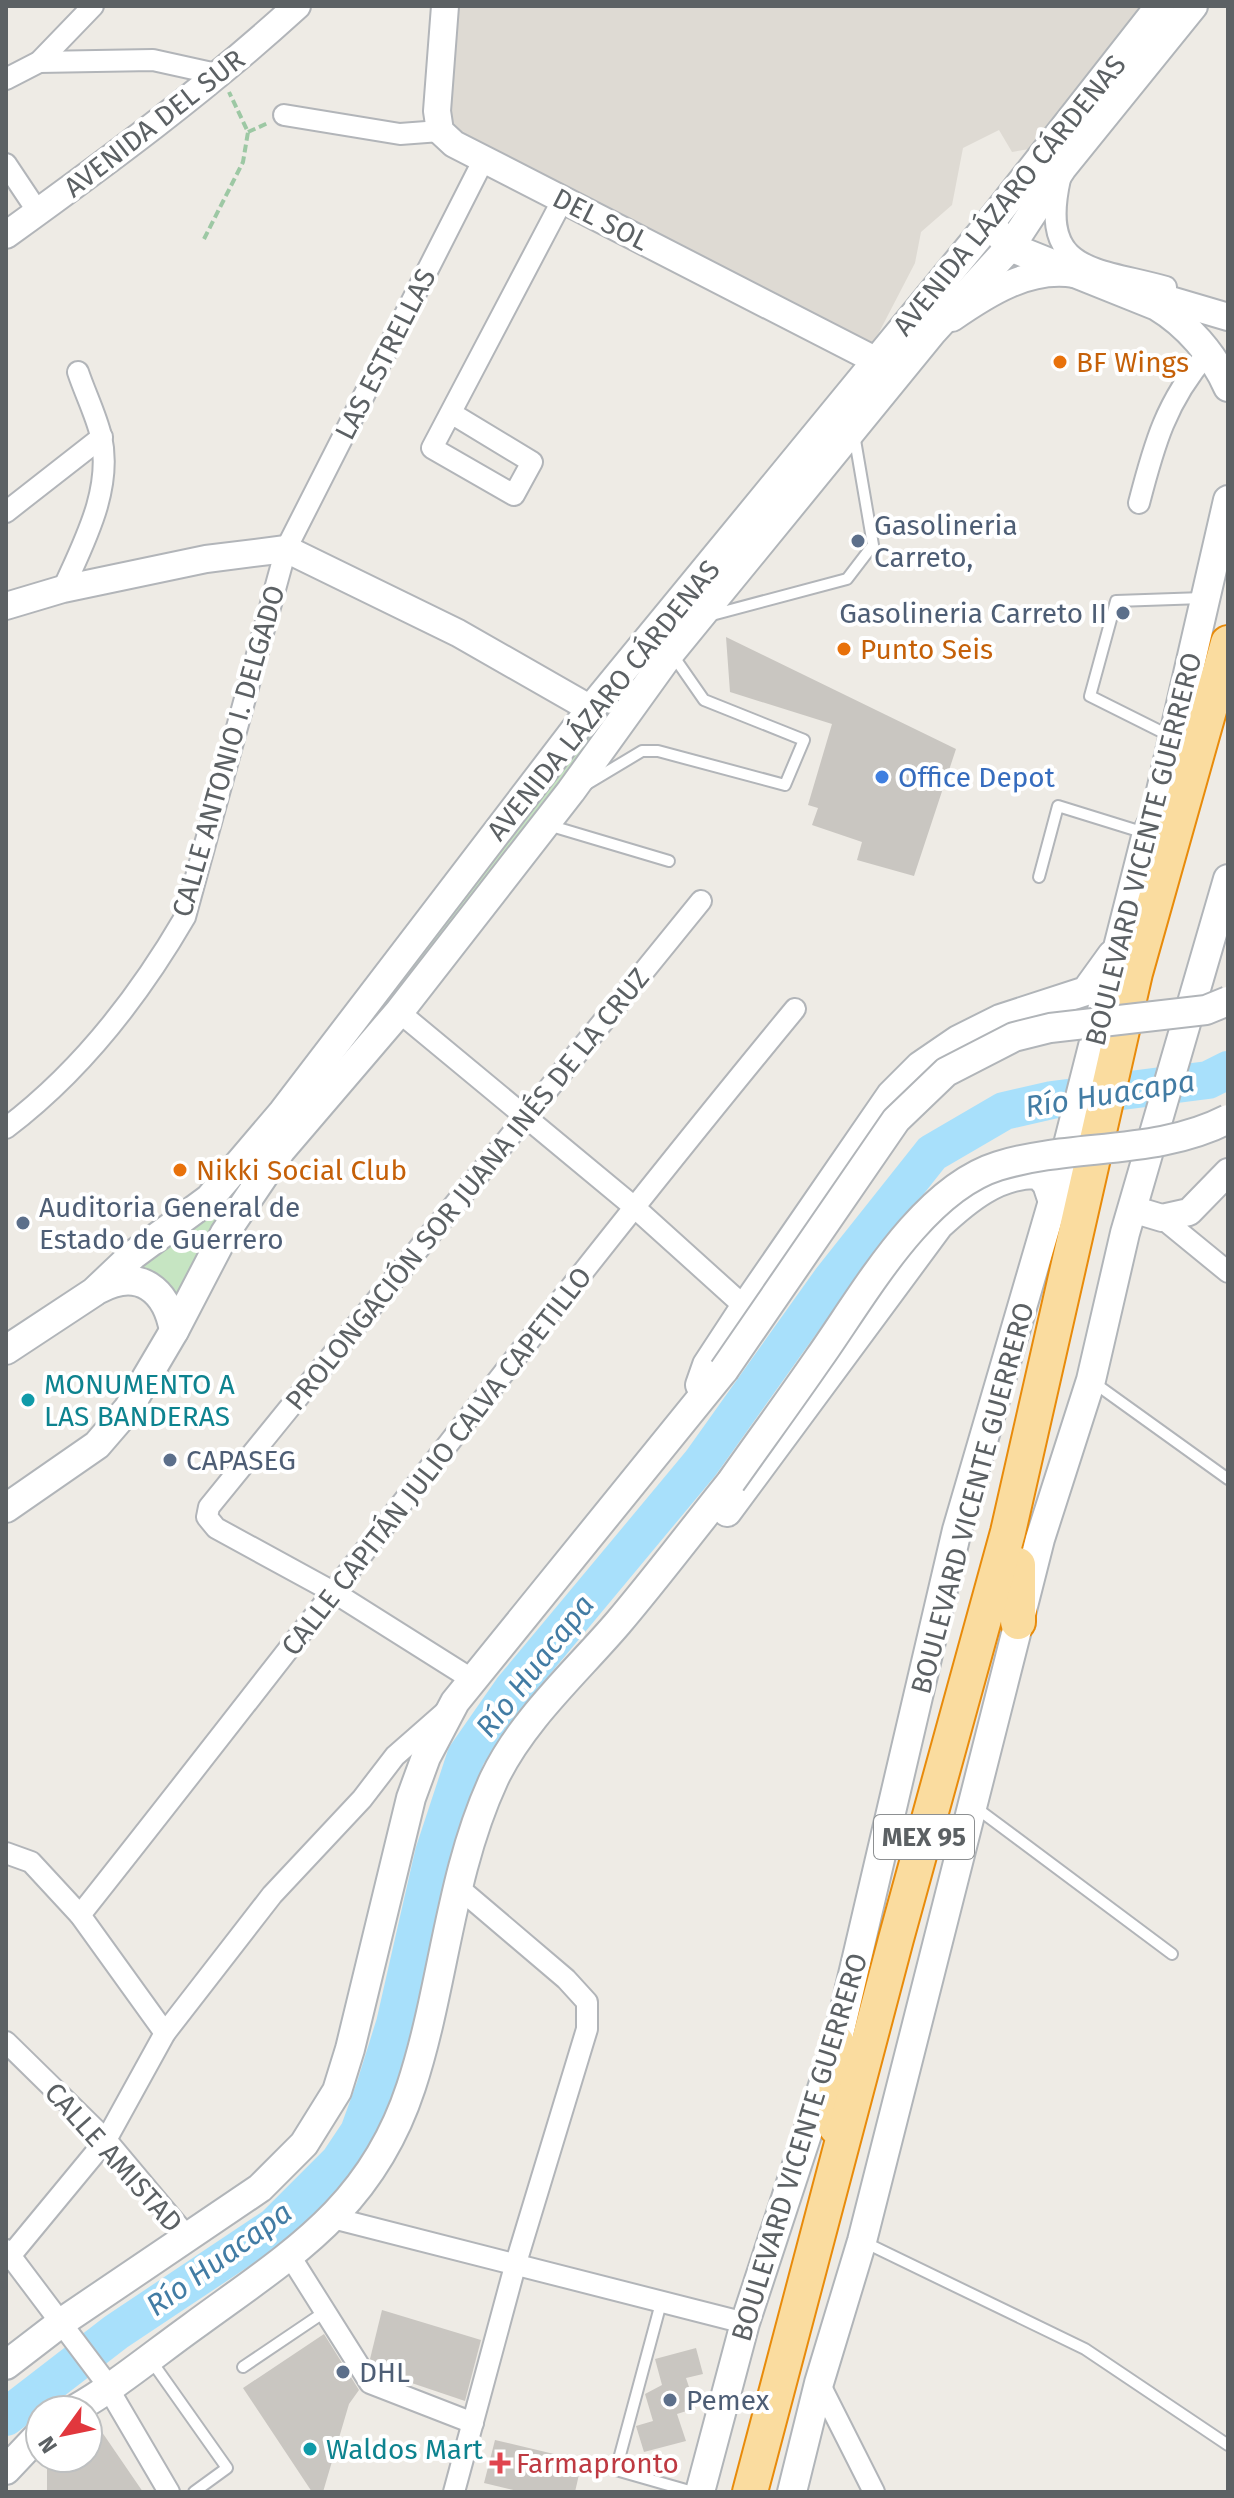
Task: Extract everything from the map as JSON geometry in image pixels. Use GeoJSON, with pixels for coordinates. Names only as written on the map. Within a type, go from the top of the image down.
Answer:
{"type":"FeatureCollection","features":[{"type":"Feature","properties":{"kind":"highway","name":"BOULEVARD VICENTE GUERRERO"},"geometry":{"type":"LineString","coordinates":[[750,2492],[1008,1532],[1090,1184],[1184,748],[1228,643]]}},
{"type":"Feature","properties":{"kind":"highway","name":"BOULEVARD VICENTE GUERRERO"},"geometry":{"type":"LineString","coordinates":[[1135,973],[1228,710]]}},
{"type":"Feature","properties":{"kind":"highway"},"geometry":{"type":"LineString","coordinates":[[1151,825],[1184,748]]}},
{"type":"Feature","properties":{"kind":"highway","name":"BOULEVARD VICENTE GUERRERO"},"geometry":{"type":"LineString","coordinates":[[770,2492],[866,2120],[1018,1565],[1090,1184]]}},
{"type":"Feature","properties":{"kind":"highway"},"geometry":{"type":"LineString","coordinates":[[1018,1565],[1018,1622]]}},
{"type":"Feature","properties":{"kind":"highway"},"geometry":{"type":"LineString","coordinates":[[836,2169],[837,2043]]}},
{"type":"Feature","properties":{"kind":"main road","name":"AVENIDA LÁZARO CÁRDENAS"},"geometry":{"type":"LineString","coordinates":[[6,1350],[94,1292],[133,1255],[209,1199],[283,1112],[591,709],[989,224],[1160,6]]}},
{"type":"Feature","properties":{"kind":"main road","name":"AVENIDA LÁZARO CÁRDENAS"},"geometry":{"type":"LineString","coordinates":[[6,1508],[97,1445],[128,1409],[174,1331],[225,1233],[254,1188],[399,1012],[543,823],[571,791],[671,652],[933,331],[1010,247],[1062,168],[1193,6]]}},
{"type":"Feature","properties":{"kind":"main road"},"geometry":{"type":"LineString","coordinates":[[989,224],[1010,247],[1157,306],[1178,318],[1221,370],[1228,387]]}},
{"type":"Feature","properties":{"kind":"main road","name":"BOULEVARD VICENTE GUERRERO"},"geometry":{"type":"LineString","coordinates":[[1184,748],[1203,598],[1228,500]]}},
{"type":"Feature","properties":{"kind":"main road","name":"BOULEVARD VICENTE GUERRERO"},"geometry":{"type":"LineString","coordinates":[[1090,1184],[1135,973],[1121,940],[1151,825]]}},
{"type":"Feature","properties":{"kind":"main road","name":"BOULEVARD VICENTE GUERRERO"},"geometry":{"type":"LineString","coordinates":[[700,2492],[745,2323],[837,2043],[957,1530],[1090,1184],[1204,963],[1228,879]]}},
{"type":"Feature","properties":{"kind":"main road"},"geometry":{"type":"LineString","coordinates":[[689,1412],[707,1365],[745,1307],[858,1139],[910,1076],[958,1040],[1000,1019],[1086,991],[1121,940]]}},
{"type":"Feature","properties":{"kind":"main road"},"geometry":{"type":"LineString","coordinates":[[6,2365],[189,2239],[284,2167],[304,2144],[337,2091],[411,1798],[426,1757],[455,1702],[724,1370],[896,1120],[946,1072],[1014,1037],[1066,1026],[1206,1010],[1228,1001]]}},
{"type":"Feature","properties":{"kind":"main road"},"geometry":{"type":"LineString","coordinates":[[92,2394],[104,2383],[149,2358],[290,2256],[360,2189],[398,2123],[412,2085],[459,1888],[476,1827],[495,1778],[517,1742],[552,1697],[631,1607],[731,1482],[885,1261],[921,1219],[954,1191],[994,1167],[1047,1154],[1165,1142],[1228,1119]]}},
{"type":"Feature","properties":{"kind":"main road"},"geometry":{"type":"LineString","coordinates":[[631,1607],[665,1586],[688,1564],[939,1225],[992,1184],[1020,1174],[1038,1174],[1047,1184],[1090,1184]]}},
{"type":"Feature","properties":{"kind":"main road","name":"BOULEVARD VICENTE GUERRERO"},"geometry":{"type":"LineString","coordinates":[[792,2492],[819,2383],[862,2241],[1018,1622],[1040,1539],[1091,1380],[1132,1209],[1090,1184]]}},
{"type":"Feature","properties":{"kind":"main road"},"geometry":{"type":"LineString","coordinates":[[94,1292],[117,1279],[131,1278],[146,1285],[161,1297],[171,1313],[174,1331]]}},
{"type":"Feature","properties":{"kind":"main road"},"geometry":{"type":"LineString","coordinates":[[6,2470],[24,2451]]}},
{"type":"Feature","properties":{"kind":"street"},"geometry":{"type":"LineString","coordinates":[[6,79],[39,62],[93,6]]}},
{"type":"Feature","properties":{"kind":"street","name":"AVENIDA DEL SUR"},"geometry":{"type":"LineString","coordinates":[[6,235],[129,148],[221,75],[297,6]]}},
{"type":"Feature","properties":{"kind":"street"},"geometry":{"type":"LineString","coordinates":[[284,115],[400,134],[440,131],[437,111],[445,6]]}},
{"type":"Feature","properties":{"kind":"street"},"geometry":{"type":"LineString","coordinates":[[39,62],[153,60],[221,75]]}},
{"type":"Feature","properties":{"kind":"street","name":"DEL SOL"},"geometry":{"type":"LineString","coordinates":[[440,131],[454,144],[877,361]]}},
{"type":"Feature","properties":{"kind":"street","name":"LAS ESTRELLAS"},"geometry":{"type":"LineString","coordinates":[[286,549],[484,159]]}},
{"type":"Feature","properties":{"kind":"street"},"geometry":{"type":"LineString","coordinates":[[6,164],[38,212]]}},
{"type":"Feature","properties":{"kind":"street"},"geometry":{"type":"LineString","coordinates":[[1062,168],[1054,218],[1064,249],[1076,261],[1228,304]]}},
{"type":"Feature","properties":{"kind":"street"},"geometry":{"type":"LineString","coordinates":[[451,413],[532,463],[514,496],[432,448],[563,199]]}},
{"type":"Feature","properties":{"kind":"street"},"geometry":{"type":"LineString","coordinates":[[933,331],[975,302],[1015,282],[1055,272],[1071,273],[1228,317]]}},
{"type":"Feature","properties":{"kind":"street"},"geometry":{"type":"LineString","coordinates":[[1139,503],[1159,429],[1191,373],[1207,354]]}},
{"type":"Feature","properties":{"kind":"street"},"geometry":{"type":"LineString","coordinates":[[63,589],[95,519],[101,483],[102,437],[78,372]]}},
{"type":"Feature","properties":{"kind":"street"},"geometry":{"type":"LineString","coordinates":[[6,512],[102,437]]}},
{"type":"Feature","properties":{"kind":"street"},"geometry":{"type":"LineString","coordinates":[[6,606],[63,589],[206,559],[286,549],[458,633],[591,709]]}},
{"type":"Feature","properties":{"kind":"street","name":"CALLE ANTONIO I. DELGADO"},"geometry":{"type":"LineString","coordinates":[[6,1128],[104,1035],[158,964],[185,917],[286,549]]}},
{"type":"Feature","properties":{"kind":"street","name":"PROLONGACIÓN SOR JUANA INÉS DE LA CRUZ"},"geometry":{"type":"LineString","coordinates":[[335,1593],[216,1528],[207,1517],[209,1507],[701,901]]}},
{"type":"Feature","properties":{"kind":"street","name":"CALLE CAPITÁN JULIO CALVA CAPETILLO"},"geometry":{"type":"LineString","coordinates":[[80,1915],[335,1593],[633,1206],[795,1009]]}},
{"type":"Feature","properties":{"kind":"street"},"geometry":{"type":"LineString","coordinates":[[399,1012],[633,1206],[745,1307]]}},
{"type":"Feature","properties":{"kind":"street"},"geometry":{"type":"LineString","coordinates":[[1162,1218],[1189,1212],[1228,1172]]}},
{"type":"Feature","properties":{"kind":"street"},"geometry":{"type":"LineString","coordinates":[[1132,1209],[1162,1218],[1228,1272]]}},
{"type":"Feature","properties":{"kind":"street"},"geometry":{"type":"LineString","coordinates":[[335,1593],[473,1680]]}},
{"type":"Feature","properties":{"kind":"street"},"geometry":{"type":"LineString","coordinates":[[169,2492],[104,2383],[65,2325],[8,2252],[106,2140],[165,2033],[272,1895],[362,1799],[395,1756],[455,1702]]}},
{"type":"Feature","properties":{"kind":"street"},"geometry":{"type":"LineString","coordinates":[[6,1853],[31,1862],[80,1915],[165,2033]]}},
{"type":"Feature","properties":{"kind":"street"},"geometry":{"type":"LineString","coordinates":[[454,2492],[515,2266],[587,2029],[587,2002],[566,1979],[459,1888]]}},
{"type":"Feature","properties":{"kind":"street","name":"CALLE AMISTAD"},"geometry":{"type":"LineString","coordinates":[[6,2042],[106,2140],[189,2239]]}},
{"type":"Feature","properties":{"kind":"street"},"geometry":{"type":"LineString","coordinates":[[333,2218],[745,2323]]}},
{"type":"Feature","properties":{"kind":"street"},"geometry":{"type":"LineString","coordinates":[[290,2256],[323,2313],[370,2383],[473,2423]]}},
{"type":"Feature","properties":{"kind":"street"},"geometry":{"type":"LineString","coordinates":[[819,2383],[874,2492]]}},
{"type":"Feature","properties":{"kind":"lane"},"geometry":{"type":"LineString","coordinates":[[698,619],[847,579],[873,545],[853,430]]}},
{"type":"Feature","properties":{"kind":"lane"},"geometry":{"type":"LineString","coordinates":[[1184,748],[1090,696],[1116,601],[1203,598]]}},
{"type":"Feature","properties":{"kind":"lane"},"geometry":{"type":"LineString","coordinates":[[571,791],[609,774],[642,751],[658,751],[785,785],[804,740],[704,700],[671,652]]}},
{"type":"Feature","properties":{"kind":"lane"},"geometry":{"type":"LineString","coordinates":[[1039,877],[1058,806],[1151,825]]}},
{"type":"Feature","properties":{"kind":"lane"},"geometry":{"type":"LineString","coordinates":[[543,823],[669,861]]}},
{"type":"Feature","properties":{"kind":"lane"},"geometry":{"type":"LineString","coordinates":[[1091,1380],[1228,1479]]}},
{"type":"Feature","properties":{"kind":"lane"},"geometry":{"type":"LineString","coordinates":[[972,1805],[1172,1954]]}},
{"type":"Feature","properties":{"kind":"lane"},"geometry":{"type":"LineString","coordinates":[[862,2241],[1085,2349],[1228,2445]]}},
{"type":"Feature","properties":{"kind":"lane"},"geometry":{"type":"LineString","coordinates":[[661,2303],[616,2470],[693,2492]]}},
{"type":"Feature","properties":{"kind":"lane"},"geometry":{"type":"LineString","coordinates":[[243,2367],[323,2313]]}},
{"type":"Feature","properties":{"kind":"lane"},"geometry":{"type":"LineString","coordinates":[[149,2358],[227,2468],[194,2492]]}},
{"type":"Feature","properties":{"kind":"path"},"geometry":{"type":"LineString","coordinates":[[204,239],[243,162],[248,132],[221,75]]}},
{"type":"Feature","properties":{"kind":"shaded area"},"geometry":{"type":"Polygon","coordinates":[[[458,6],[1147,6],[1029,149],[1012,152],[999,130],[963,148],[952,205],[921,232],[915,263],[873,344],[449,127],[458,6]]]}},
{"type":"Feature","properties":{"kind":"green space"},"geometry":{"type":"Polygon","coordinates":[[[988,238],[994,243],[176,1304],[133,1271],[605,708],[988,238]]]}},
{"type":"Feature","properties":{"kind":"building","name":"Office Depot"},"geometry":{"type":"Polygon","coordinates":[[[726,637],[956,749],[914,876],[857,860],[862,842],[812,825],[818,808],[808,805],[832,724],[730,692],[726,637]]]}},
{"type":"Feature","properties":{"kind":"building"},"geometry":{"type":"Polygon","coordinates":[[[382,2310],[481,2340],[465,2401],[379,2372],[370,2359],[382,2310]]]}},
{"type":"Feature","properties":{"kind":"building","name":"Waldos Mart"},"geometry":{"type":"Polygon","coordinates":[[[324,2334],[359,2390],[349,2404],[323,2492],[312,2492],[243,2388],[324,2334]]]}},
{"type":"Feature","properties":{"kind":"building"},"geometry":{"type":"Polygon","coordinates":[[[696,2348],[703,2374],[686,2378],[696,2408],[677,2414],[686,2441],[644,2452],[636,2426],[653,2421],[645,2394],[662,2385],[655,2359],[696,2348]]]}},
{"type":"Feature","properties":{"kind":"building"},"geometry":{"type":"Polygon","coordinates":[[[104,2435],[143,2492],[47,2492],[47,2474],[104,2474],[104,2435]]]}},
{"type":"Feature","properties":{"kind":"building"},"geometry":{"type":"Polygon","coordinates":[[[495,2440],[600,2465],[580,2470],[575,2492],[522,2492],[484,2483],[495,2440]]]}},
{"type":"Feature","properties":{"kind":"waterway","name":"Río Huacapa"},"geometry":{"type":"LineString","coordinates":[[6,2417],[116,2332],[275,2226],[339,2162],[359,2132],[375,2088],[395,2024],[434,1853],[466,1756],[512,1690],[701,1463],[832,1279],[932,1153],[1004,1111],[1052,1100],[1208,1080],[1228,1070]]}},
{"type":"Feature","properties":{"kind":"place","name":"BF Wings"},"geometry":{"type":"Point","coordinates":[1060,362]}},
{"type":"Feature","properties":{"kind":"place","name":"Gasolineria Carreto,"},"geometry":{"type":"Point","coordinates":[858,541]}},
{"type":"Feature","properties":{"kind":"place","name":"Gasolineria Carreto II"},"geometry":{"type":"Point","coordinates":[1123,613]}},
{"type":"Feature","properties":{"kind":"place","name":"Punto Seis"},"geometry":{"type":"Point","coordinates":[844,649]}},
{"type":"Feature","properties":{"kind":"place","name":"Office Depot"},"geometry":{"type":"Point","coordinates":[882,777]}},
{"type":"Feature","properties":{"kind":"place","name":"Nikki Social Club"},"geometry":{"type":"Point","coordinates":[180,1170]}},
{"type":"Feature","properties":{"kind":"place","name":"Auditoria General de Estado de Guerrero"},"geometry":{"type":"Point","coordinates":[23,1223]}},
{"type":"Feature","properties":{"kind":"place","name":"MONUMENTO A LAS BANDERAS"},"geometry":{"type":"Point","coordinates":[28,1400]}},
{"type":"Feature","properties":{"kind":"place","name":"CAPASEG"},"geometry":{"type":"Point","coordinates":[170,1460]}},
{"type":"Feature","properties":{"kind":"place","name":"DHL"},"geometry":{"type":"Point","coordinates":[343,2372]}},
{"type":"Feature","properties":{"kind":"place","name":"Pemex"},"geometry":{"type":"Point","coordinates":[670,2400]}},
{"type":"Feature","properties":{"kind":"place","name":"Waldos Mart"},"geometry":{"type":"Point","coordinates":[310,2449]}},
{"type":"Feature","properties":{"kind":"place","name":"Farmapronto"},"geometry":{"type":"Point","coordinates":[500,2463]}}]}
